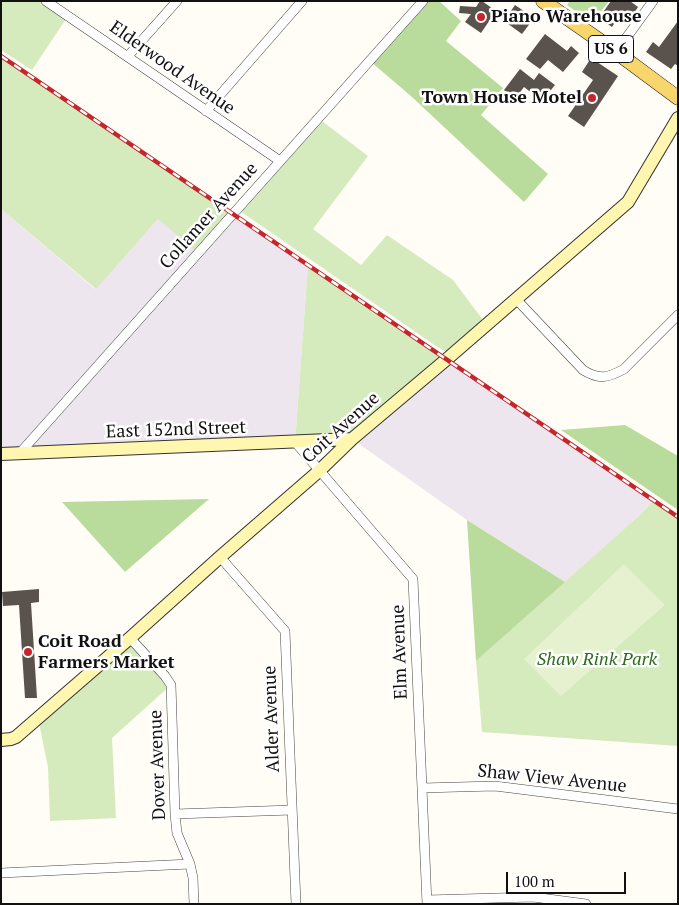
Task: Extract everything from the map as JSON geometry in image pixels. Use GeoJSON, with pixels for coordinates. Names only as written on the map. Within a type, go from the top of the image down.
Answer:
{"type":"FeatureCollection","features":[{"type":"Feature","properties":{"kind":"main road","name":"US 6"},"geometry":{"type":"LineString","coordinates":[[543,1],[678,98]]}},
{"type":"Feature","properties":{"kind":"street","name":"Elderwood Avenue"},"geometry":{"type":"LineString","coordinates":[[46,1],[280,161]]}},
{"type":"Feature","properties":{"kind":"street"},"geometry":{"type":"LineString","coordinates":[[128,56],[177,1]]}},
{"type":"Feature","properties":{"kind":"street"},"geometry":{"type":"LineString","coordinates":[[206,111],[302,1]]}},
{"type":"Feature","properties":{"kind":"street","name":"Collamer Avenue"},"geometry":{"type":"LineString","coordinates":[[19,454],[423,1]]}},
{"type":"Feature","properties":{"kind":"street"},"geometry":{"type":"LineString","coordinates":[[616,52],[653,1]]}},
{"type":"Feature","properties":{"kind":"street","name":"Coit Avenue"},"geometry":{"type":"LineString","coordinates":[[1,740],[16,737],[319,471],[352,439],[628,202],[678,118]]}},
{"type":"Feature","properties":{"kind":"street"},"geometry":{"type":"LineString","coordinates":[[516,299],[583,370],[600,377],[614,374],[624,369],[678,315]]}},
{"type":"Feature","properties":{"kind":"street","name":"East 152nd Street"},"geometry":{"type":"LineString","coordinates":[[1,454],[352,439]]}},
{"type":"Feature","properties":{"kind":"street","name":"Elm Avenue"},"geometry":{"type":"LineString","coordinates":[[295,442],[413,579],[427,902]]}},
{"type":"Feature","properties":{"kind":"street","name":"Alder Avenue"},"geometry":{"type":"LineString","coordinates":[[220,557],[285,632],[296,904]]}},
{"type":"Feature","properties":{"kind":"street","name":"Dover Avenue"},"geometry":{"type":"LineString","coordinates":[[130,638],[171,685],[175,814],[177,833],[190,864],[193,878],[194,904]]}},
{"type":"Feature","properties":{"kind":"street","name":"Shaw View Avenue"},"geometry":{"type":"LineString","coordinates":[[422,788],[495,786],[678,809]]}},
{"type":"Feature","properties":{"kind":"street"},"geometry":{"type":"LineString","coordinates":[[175,814],[292,810]]}},
{"type":"Feature","properties":{"kind":"street"},"geometry":{"type":"LineString","coordinates":[[1,874],[190,864]]}},
{"type":"Feature","properties":{"kind":"street"},"geometry":{"type":"LineString","coordinates":[[427,902],[499,901],[533,897],[586,904]]}},
{"type":"Feature","properties":{"kind":"shaded area"},"geometry":{"type":"Polygon","coordinates":[[[1,209],[95,289],[158,219],[232,215],[241,219],[308,265],[295,442],[1,454],[1,209]]]}},
{"type":"Feature","properties":{"kind":"shaded area"},"geometry":{"type":"Polygon","coordinates":[[[447,359],[654,500],[565,582],[467,520],[352,439],[447,359]]]}},
{"type":"Feature","properties":{"kind":"green space"},"geometry":{"type":"Polygon","coordinates":[[[1,1],[46,1],[68,16],[32,70],[1,50],[1,1]]]}},
{"type":"Feature","properties":{"kind":"green space"},"geometry":{"type":"Polygon","coordinates":[[[423,1],[439,1],[461,21],[446,41],[503,88],[481,115],[548,174],[524,202],[412,97],[370,61],[423,1]]]}},
{"type":"Feature","properties":{"kind":"green space"},"geometry":{"type":"Polygon","coordinates":[[[570,1],[609,1],[592,23],[567,5],[570,1]]]}},
{"type":"Feature","properties":{"kind":"green space"},"geometry":{"type":"Polygon","coordinates":[[[1,56],[232,215],[198,253],[158,219],[96,289],[1,209],[1,56]]]}},
{"type":"Feature","properties":{"kind":"green space"},"geometry":{"type":"Polygon","coordinates":[[[318,118],[368,156],[313,229],[361,265],[387,235],[453,280],[486,324],[452,355],[439,348],[237,209],[318,118]]]}},
{"type":"Feature","properties":{"kind":"green space"},"geometry":{"type":"Polygon","coordinates":[[[308,265],[447,359],[352,439],[295,442],[308,265]]]}},
{"type":"Feature","properties":{"kind":"green space"},"geometry":{"type":"Polygon","coordinates":[[[625,425],[678,456],[678,510],[561,430],[625,425]]]}},
{"type":"Feature","properties":{"kind":"green space"},"geometry":{"type":"Polygon","coordinates":[[[209,499],[125,572],[62,502],[209,499]]]}},
{"type":"Feature","properties":{"kind":"green space","name":"Shaw Rink Park"},"geometry":{"type":"Polygon","coordinates":[[[654,500],[678,517],[678,746],[482,732],[476,661],[642,513],[654,500]]]}},
{"type":"Feature","properties":{"kind":"green space"},"geometry":{"type":"Polygon","coordinates":[[[467,520],[565,582],[476,661],[467,520]]]}},
{"type":"Feature","properties":{"kind":"green space"},"geometry":{"type":"Polygon","coordinates":[[[624,564],[665,605],[561,696],[524,659],[624,564]]]}},
{"type":"Feature","properties":{"kind":"green space"},"geometry":{"type":"Polygon","coordinates":[[[130,638],[171,685],[112,738],[116,818],[50,821],[48,767],[38,718],[130,638]]]}},
{"type":"Feature","properties":{"kind":"building","name":"Piano Warehouse"},"geometry":{"type":"Polygon","coordinates":[[[480,1],[496,11],[481,33],[465,22],[471,14],[459,13],[460,6],[476,7],[480,1]]]}},
{"type":"Feature","properties":{"kind":"building"},"geometry":{"type":"Polygon","coordinates":[[[611,1],[630,1],[638,7],[631,18],[621,13],[612,27],[599,18],[611,1]]]}},
{"type":"Feature","properties":{"kind":"building"},"geometry":{"type":"Polygon","coordinates":[[[515,5],[534,18],[522,34],[504,21],[515,5]]]}},
{"type":"Feature","properties":{"kind":"building"},"geometry":{"type":"Polygon","coordinates":[[[678,21],[678,66],[675,64],[671,69],[646,52],[653,42],[659,47],[678,21]]]}},
{"type":"Feature","properties":{"kind":"building"},"geometry":{"type":"Polygon","coordinates":[[[545,34],[567,51],[571,46],[579,53],[563,72],[548,60],[540,69],[526,59],[545,34]]]}},
{"type":"Feature","properties":{"kind":"building","name":"Town House Motel"},"geometry":{"type":"Polygon","coordinates":[[[591,58],[618,76],[584,127],[568,116],[593,80],[582,72],[591,58]]]}},
{"type":"Feature","properties":{"kind":"building"},"geometry":{"type":"Polygon","coordinates":[[[520,69],[534,80],[539,73],[555,85],[542,101],[524,87],[515,99],[504,90],[520,69]]]}},
{"type":"Feature","properties":{"kind":"building","name":"Coit Road Farmers Market"},"geometry":{"type":"Polygon","coordinates":[[[39,589],[39,602],[31,603],[37,698],[25,698],[19,605],[3,606],[2,592],[39,589]]]}},
{"type":"Feature","properties":{"kind":"railway"},"geometry":{"type":"LineString","coordinates":[[1,56],[678,517]]}},
{"type":"Feature","properties":{"kind":"place","name":"Piano Warehouse"},"geometry":{"type":"Point","coordinates":[481,17]}},
{"type":"Feature","properties":{"kind":"place","name":"Town House Motel"},"geometry":{"type":"Point","coordinates":[592,98]}},
{"type":"Feature","properties":{"kind":"place","name":"Coit Road Farmers Market"},"geometry":{"type":"Point","coordinates":[28,652]}}]}
